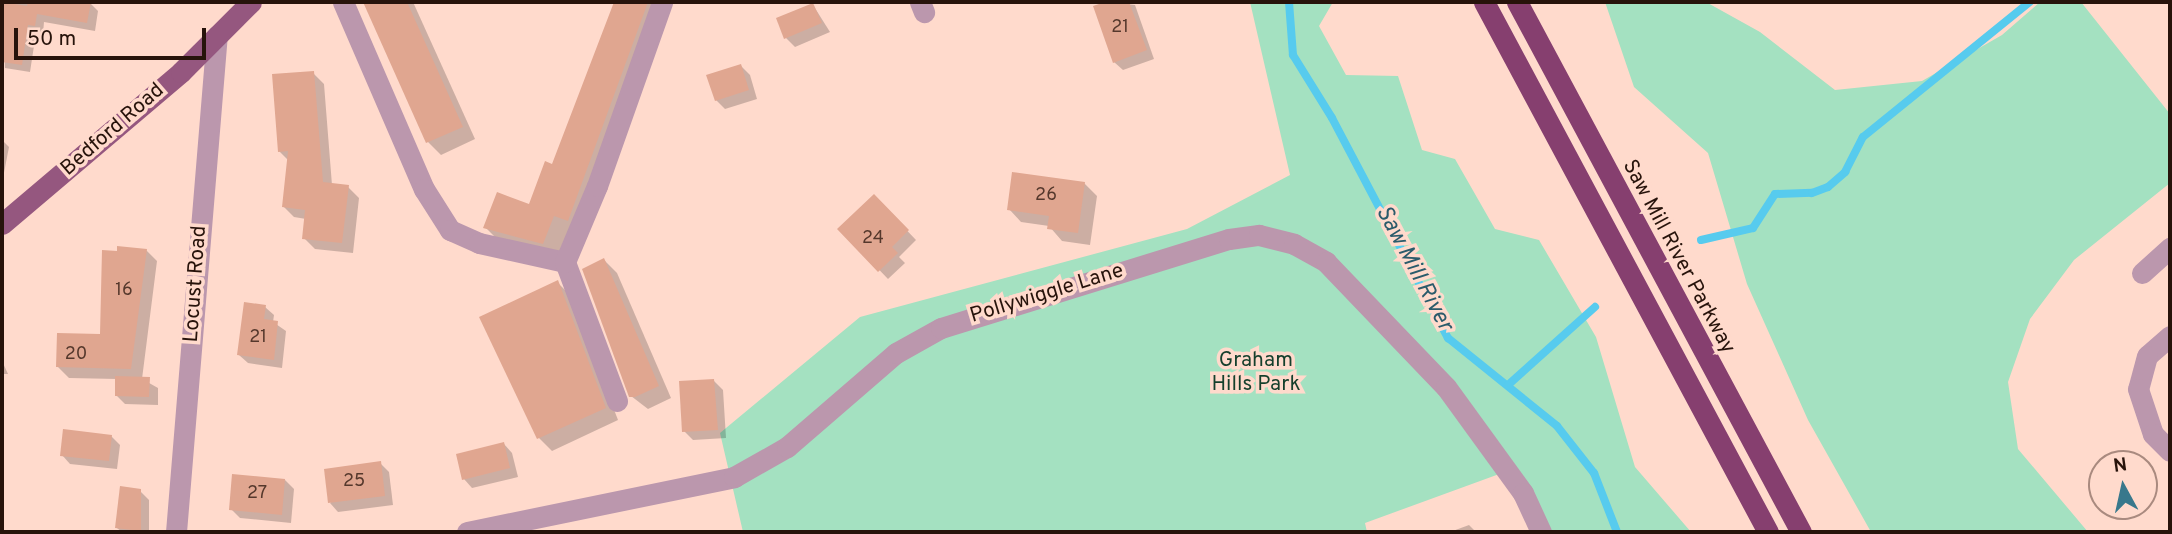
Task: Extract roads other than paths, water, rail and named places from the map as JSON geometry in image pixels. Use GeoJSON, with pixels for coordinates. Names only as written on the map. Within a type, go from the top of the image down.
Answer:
{"type":"FeatureCollection","features":[{"type":"Feature","properties":{"kind":"highway"},"geometry":{"type":"LineString","coordinates":[[1484,2],[1768,532]]}},
{"type":"Feature","properties":{"kind":"highway","name":"Saw Mill River Parkway"},"geometry":{"type":"LineString","coordinates":[[1517,2],[1661,278],[1801,532]]}},
{"type":"Feature","properties":{"kind":"main road","name":"Bedford Road"},"geometry":{"type":"LineString","coordinates":[[2,224],[98,145],[251,2]]}},
{"type":"Feature","properties":{"kind":"street"},"geometry":{"type":"LineString","coordinates":[[343,2],[424,189],[450,230],[479,243],[565,262]]}},
{"type":"Feature","properties":{"kind":"street"},"geometry":{"type":"LineString","coordinates":[[617,401],[565,262],[597,186],[663,2]]}},
{"type":"Feature","properties":{"kind":"street","name":"Locust Road"},"geometry":{"type":"LineString","coordinates":[[176,532],[217,36]]}},
{"type":"Feature","properties":{"kind":"street","name":"Pollywiggle Lane"},"geometry":{"type":"LineString","coordinates":[[467,532],[734,477],[787,447],[896,353],[940,328],[1229,239],[1259,235],[1294,244],[1326,262],[1446,387],[1523,493],[1541,532]]}},
{"type":"Feature","properties":{"kind":"street"},"geometry":{"type":"LineString","coordinates":[[2143,273],[2170,248]]}},
{"type":"Feature","properties":{"kind":"street"},"geometry":{"type":"LineString","coordinates":[[2170,336],[2147,356],[2137,389],[2153,434],[2170,451]]}},
{"type":"Feature","properties":{"kind":"waterway","name":"Saw Mill River"},"geometry":{"type":"LineString","coordinates":[[1289,2],[1293,55],[1332,118],[1448,338],[1557,426],[1594,473],[1617,532]]}},
{"type":"Feature","properties":{"kind":"waterway"},"geometry":{"type":"LineString","coordinates":[[1701,240],[1753,228],[1775,194],[1812,193],[1828,187],[1845,172],[1863,137],[2030,2]]}},
{"type":"Feature","properties":{"kind":"waterway"},"geometry":{"type":"LineString","coordinates":[[1508,385],[1595,307]]}},
{"type":"Feature","properties":{"kind":"park label","name":"Graham Hills Park"},"geometry":{"type":"Point","coordinates":[1256,373]}}]}
